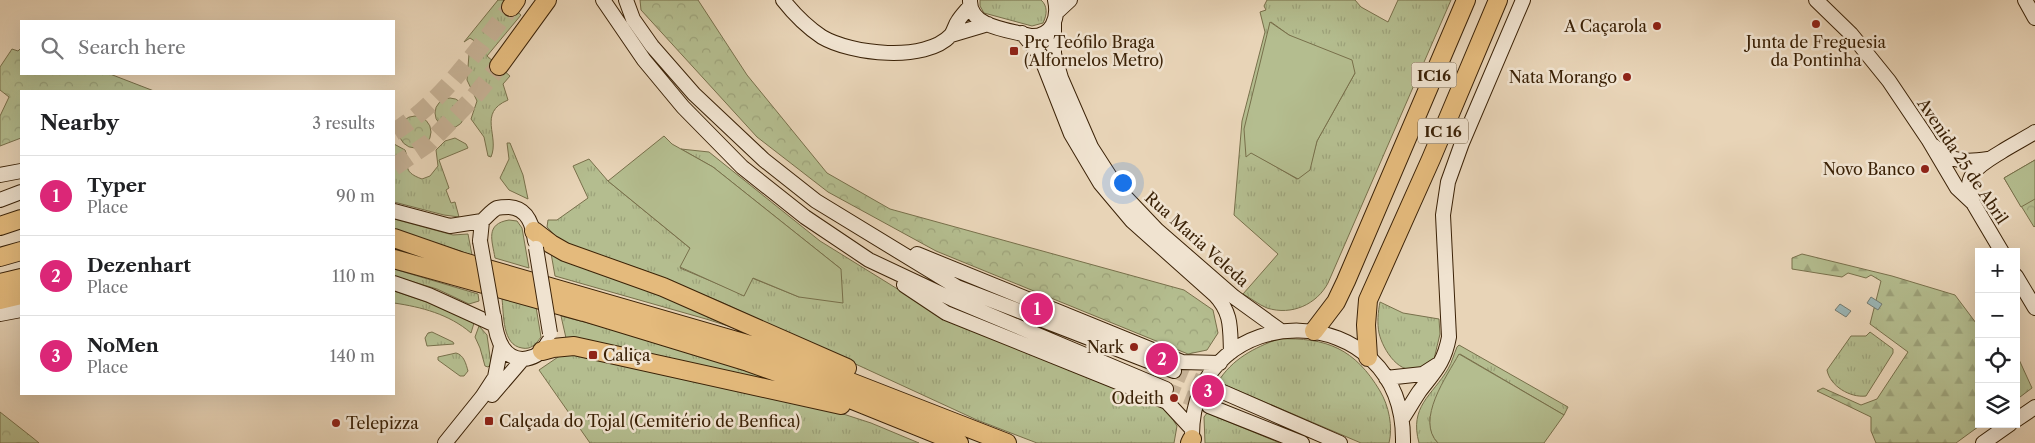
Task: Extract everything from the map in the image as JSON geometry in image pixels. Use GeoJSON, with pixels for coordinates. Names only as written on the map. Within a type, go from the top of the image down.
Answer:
{"type":"FeatureCollection","features":[{"type":"Feature","properties":{"kind":"highway"},"geometry":{"type":"LineString","coordinates":[[499,66],[547,0]]}},
{"type":"Feature","properties":{"kind":"highway","name":"IC16"},"geometry":{"type":"LineString","coordinates":[[1402,151],[1466,0]]}},
{"type":"Feature","properties":{"kind":"highway","name":"IC 16"},"geometry":{"type":"LineString","coordinates":[[1368,357],[1366,326],[1368,300],[1431,159],[1498,0]]}},
{"type":"Feature","properties":{"kind":"highway","name":"IC 16"},"geometry":{"type":"LineString","coordinates":[[1314,331],[1336,302],[1402,151]]}},
{"type":"Feature","properties":{"kind":"highway"},"geometry":{"type":"LineString","coordinates":[[0,226],[20,219]]}},
{"type":"Feature","properties":{"kind":"highway"},"geometry":{"type":"LineString","coordinates":[[395,238],[460,261],[771,351],[925,409],[1006,443]]}},
{"type":"Feature","properties":{"kind":"highway"},"geometry":{"type":"LineString","coordinates":[[535,239],[663,287],[830,360],[889,388],[925,409]]}},
{"type":"Feature","properties":{"kind":"highway"},"geometry":{"type":"LineString","coordinates":[[0,257],[20,251]]}},
{"type":"Feature","properties":{"kind":"highway"},"geometry":{"type":"LineString","coordinates":[[395,259],[584,312],[748,362],[830,391],[959,443]]}},
{"type":"Feature","properties":{"kind":"highway"},"geometry":{"type":"LineString","coordinates":[[0,283],[20,278]]}},
{"type":"Feature","properties":{"kind":"highway"},"geometry":{"type":"LineString","coordinates":[[0,300],[20,295]]}},
{"type":"Feature","properties":{"kind":"highway"},"geometry":{"type":"LineString","coordinates":[[542,351],[574,346],[782,391],[914,425]]}},
{"type":"Feature","properties":{"kind":"main road"},"geometry":{"type":"LineString","coordinates":[[603,0],[644,60],[683,106],[742,167],[804,217],[946,313],[1168,402],[1192,439]]}},
{"type":"Feature","properties":{"kind":"main road"},"geometry":{"type":"LineString","coordinates":[[626,0],[633,19],[652,46],[694,94],[764,160],[816,201],[957,287],[1174,371]]}},
{"type":"Feature","properties":{"kind":"main road"},"geometry":{"type":"LineString","coordinates":[[783,0],[795,15],[823,37],[856,50],[891,53],[908,52],[932,46],[951,35],[988,24]]}},
{"type":"Feature","properties":{"kind":"main road"},"geometry":{"type":"LineString","coordinates":[[970,3],[973,15],[988,24],[1038,36],[1047,32],[1055,12],[1070,0]]}},
{"type":"Feature","properties":{"kind":"main road"},"geometry":{"type":"LineString","coordinates":[[1402,419],[1419,393],[1435,374],[1443,359],[1449,337],[1443,215],[1448,182],[1462,143],[1523,0]]}},
{"type":"Feature","properties":{"kind":"main road","name":"Avenida 25 de Abril"},"geometry":{"type":"LineString","coordinates":[[1816,0],[1851,34],[1868,54],[1928,140],[1957,188],[1973,203],[2000,248]]}},
{"type":"Feature","properties":{"kind":"main road"},"geometry":{"type":"LineString","coordinates":[[2025,0],[2035,18]]}},
{"type":"Feature","properties":{"kind":"main road"},"geometry":{"type":"LineString","coordinates":[[951,35],[958,20],[970,3]]}},
{"type":"Feature","properties":{"kind":"main road","name":"Rua Maria Veleda"},"geometry":{"type":"LineString","coordinates":[[1055,12],[1054,54],[1061,78],[1091,147],[1118,189],[1157,230],[1245,307],[1281,331]]}},
{"type":"Feature","properties":{"kind":"main road","name":"Rua Maria Veleda"},"geometry":{"type":"LineString","coordinates":[[1022,33],[1040,54],[1071,134],[1100,183],[1132,221],[1215,295],[1226,309],[1230,325],[1231,352]]}},
{"type":"Feature","properties":{"kind":"main road"},"geometry":{"type":"LineString","coordinates":[[1973,203],[1968,189],[1970,178],[1978,166],[2035,132]]}},
{"type":"Feature","properties":{"kind":"main road"},"geometry":{"type":"LineString","coordinates":[[1928,140],[1945,155],[1959,161],[1989,159]]}},
{"type":"Feature","properties":{"kind":"main road"},"geometry":{"type":"LineString","coordinates":[[0,175],[20,171]]}},
{"type":"Feature","properties":{"kind":"main road"},"geometry":{"type":"LineString","coordinates":[[0,200],[20,192]]}},
{"type":"Feature","properties":{"kind":"main road"},"geometry":{"type":"LineString","coordinates":[[395,211],[450,226],[467,225],[482,221],[498,208],[514,207],[525,214],[535,239],[550,333],[546,347],[533,358],[522,360],[511,356],[501,346]]}},
{"type":"Feature","properties":{"kind":"main road"},"geometry":{"type":"LineString","coordinates":[[445,443],[482,398],[495,377],[501,346],[494,319],[480,241],[482,221]]}},
{"type":"Feature","properties":{"kind":"main road"},"geometry":{"type":"LineString","coordinates":[[866,232],[1182,362],[1220,363]]}},
{"type":"Feature","properties":{"kind":"main road"},"geometry":{"type":"LineString","coordinates":[[868,260],[952,299],[1166,389]]}},
{"type":"Feature","properties":{"kind":"main road"},"geometry":{"type":"LineString","coordinates":[[2020,283],[2035,308]]}},
{"type":"Feature","properties":{"kind":"main road"},"geometry":{"type":"LineString","coordinates":[[395,284],[494,319]]}},
{"type":"Feature","properties":{"kind":"main road"},"geometry":{"type":"LineString","coordinates":[[0,314],[20,310]]}},
{"type":"Feature","properties":{"kind":"main road"},"geometry":{"type":"LineString","coordinates":[[1192,439],[1198,400],[1211,374],[1220,363],[1231,352],[1255,339],[1281,331],[1298,329],[1334,336],[1352,345],[1368,357],[1386,378],[1399,405],[1403,442]]}},
{"type":"Feature","properties":{"kind":"main road"},"geometry":{"type":"LineString","coordinates":[[1386,378],[1410,377],[1423,374],[1443,359]]}},
{"type":"Feature","properties":{"kind":"main road"},"geometry":{"type":"LineString","coordinates":[[455,443],[498,387],[522,360]]}},
{"type":"Feature","properties":{"kind":"main road"},"geometry":{"type":"LineString","coordinates":[[1216,389],[1340,443]]}},
{"type":"Feature","properties":{"kind":"main road"},"geometry":{"type":"LineString","coordinates":[[1209,406],[1302,443]]}},
{"type":"Feature","properties":{"kind":"main road"},"geometry":{"type":"LineString","coordinates":[[2020,417],[2035,407]]}},
{"type":"Feature","properties":{"kind":"main road"},"geometry":{"type":"LineString","coordinates":[[1984,443],[2005,428]]}},
{"type":"Feature","properties":{"kind":"green space"},"geometry":{"type":"Polygon","coordinates":[[[498,0],[503,0],[521,15],[487,56],[510,76],[503,84],[508,100],[499,105],[491,118],[493,149],[491,157],[488,156],[484,137],[471,119],[477,101],[467,80],[469,54],[476,42],[470,38],[464,42],[498,0]]]}},
{"type":"Feature","properties":{"kind":"green space"},"geometry":{"type":"Polygon","coordinates":[[[640,0],[698,0],[747,75],[827,173],[890,209],[1184,290],[1213,310],[1218,333],[1207,350],[1188,354],[936,251],[828,192],[757,137],[641,10],[640,0]]]}},
{"type":"Feature","properties":{"kind":"green space"},"geometry":{"type":"Polygon","coordinates":[[[980,0],[1041,0],[1046,8],[1045,17],[1043,23],[1032,26],[984,13],[980,6],[980,0]]]}},
{"type":"Feature","properties":{"kind":"green space"},"geometry":{"type":"Polygon","coordinates":[[[1267,0],[1355,0],[1361,7],[1388,22],[1398,0],[1451,0],[1328,283],[1317,297],[1310,302],[1294,309],[1286,310],[1267,308],[1243,294],[1278,254],[1234,215],[1242,121],[1265,32],[1260,12],[1266,10],[1264,6],[1267,0]],[[1271,22],[1251,152],[1297,179],[1309,170],[1317,141],[1355,73],[1289,35],[1271,22]]]}},
{"type":"Feature","properties":{"kind":"green space"},"geometry":{"type":"Polygon","coordinates":[[[1270,22],[1289,35],[1352,60],[1355,73],[1317,141],[1310,170],[1298,179],[1251,153],[1246,157],[1244,129],[1270,22]]]}},
{"type":"Feature","properties":{"kind":"green space"},"geometry":{"type":"Polygon","coordinates":[[[12,49],[18,51],[20,49],[20,75],[113,75],[151,90],[20,90],[20,138],[0,146],[0,116],[9,97],[0,90],[0,67],[12,49]]]}},
{"type":"Feature","properties":{"kind":"green space"},"geometry":{"type":"Polygon","coordinates":[[[450,98],[461,102],[465,113],[461,124],[450,128],[439,124],[435,113],[439,102],[450,98]]]}},
{"type":"Feature","properties":{"kind":"green space"},"geometry":{"type":"Polygon","coordinates":[[[415,116],[421,117],[426,121],[430,126],[430,138],[426,143],[421,147],[415,148],[409,147],[404,143],[400,138],[399,132],[400,126],[404,121],[409,117],[415,116]]]}},
{"type":"Feature","properties":{"kind":"green space"},"geometry":{"type":"Polygon","coordinates":[[[664,136],[672,144],[713,167],[841,269],[843,303],[799,297],[753,278],[744,296],[680,267],[690,248],[608,181],[664,136]]]}},
{"type":"Feature","properties":{"kind":"green space"},"geometry":{"type":"Polygon","coordinates":[[[455,138],[466,144],[468,148],[439,160],[449,188],[446,190],[451,203],[455,202],[459,217],[395,202],[395,145],[405,150],[411,173],[422,179],[430,176],[438,166],[436,150],[445,141],[455,138]]]}},
{"type":"Feature","properties":{"kind":"green space"},"geometry":{"type":"Polygon","coordinates":[[[507,143],[510,143],[523,175],[528,199],[509,190],[500,178],[509,159],[507,143]]]}},
{"type":"Feature","properties":{"kind":"green space"},"geometry":{"type":"Polygon","coordinates":[[[681,149],[709,152],[820,241],[946,319],[1161,407],[1168,412],[1177,426],[1174,443],[1037,443],[977,420],[721,302],[643,270],[561,242],[547,227],[548,220],[557,220],[588,198],[573,166],[589,159],[608,181],[691,249],[680,268],[744,295],[752,278],[799,297],[841,269],[713,167],[681,149]]]}},
{"type":"Feature","properties":{"kind":"green space"},"geometry":{"type":"Polygon","coordinates":[[[2035,160],[2035,226],[2034,227],[2004,178],[2035,160]]]}},
{"type":"Feature","properties":{"kind":"green space"},"geometry":{"type":"Polygon","coordinates":[[[2035,160],[2035,199],[2021,207],[2004,178],[2035,160]]]}},
{"type":"Feature","properties":{"kind":"green space"},"geometry":{"type":"Polygon","coordinates":[[[395,219],[453,235],[468,234],[472,255],[395,229],[395,219]]]}},
{"type":"Feature","properties":{"kind":"green space"},"geometry":{"type":"Polygon","coordinates":[[[517,221],[522,228],[529,268],[495,258],[492,239],[493,229],[501,222],[517,221]]]}},
{"type":"Feature","properties":{"kind":"green space"},"geometry":{"type":"Polygon","coordinates":[[[551,253],[672,296],[763,337],[555,276],[551,253]]]}},
{"type":"Feature","properties":{"kind":"green space"},"geometry":{"type":"Polygon","coordinates":[[[1802,254],[1892,276],[1955,295],[1975,322],[1975,428],[1977,428],[1956,443],[1876,443],[1871,431],[1871,417],[1817,391],[1823,388],[1861,405],[1877,399],[1908,352],[1870,324],[1881,281],[1871,275],[1866,278],[1848,273],[1842,277],[1792,269],[1792,258],[1802,254]]]}},
{"type":"Feature","properties":{"kind":"green space"},"geometry":{"type":"Polygon","coordinates":[[[395,269],[478,294],[479,301],[469,304],[437,289],[395,276],[395,269]]]}},
{"type":"Feature","properties":{"kind":"green space"},"geometry":{"type":"Polygon","coordinates":[[[395,291],[444,308],[474,323],[471,333],[444,316],[395,303],[395,291]]]}},
{"type":"Feature","properties":{"kind":"green space"},"geometry":{"type":"Polygon","coordinates":[[[502,299],[536,307],[541,337],[533,346],[522,348],[515,346],[507,335],[502,299]]]}},
{"type":"Feature","properties":{"kind":"green space"},"geometry":{"type":"Polygon","coordinates":[[[1380,302],[1403,313],[1439,319],[1440,334],[1434,359],[1424,367],[1413,370],[1399,365],[1388,354],[1379,333],[1378,317],[1380,302]]]}},
{"type":"Feature","properties":{"kind":"green space"},"geometry":{"type":"Polygon","coordinates":[[[561,316],[631,334],[781,380],[782,383],[566,338],[561,316]]]}},
{"type":"Feature","properties":{"kind":"green space"},"geometry":{"type":"Polygon","coordinates":[[[479,326],[487,335],[491,364],[488,367],[485,366],[475,337],[479,326]]]}},
{"type":"Feature","properties":{"kind":"green space"},"geometry":{"type":"Polygon","coordinates":[[[432,332],[454,344],[427,346],[425,338],[428,333],[432,332]]]}},
{"type":"Feature","properties":{"kind":"green space"},"geometry":{"type":"Polygon","coordinates":[[[1870,332],[1893,349],[1893,353],[1866,396],[1847,393],[1836,386],[1827,370],[1851,336],[1866,336],[1870,332]]]}},
{"type":"Feature","properties":{"kind":"green space"},"geometry":{"type":"Polygon","coordinates":[[[1278,339],[1311,340],[1338,348],[1360,365],[1380,391],[1386,403],[1390,423],[1389,443],[1361,443],[1218,382],[1230,367],[1244,355],[1278,339]]]}},
{"type":"Feature","properties":{"kind":"green space"},"geometry":{"type":"Polygon","coordinates":[[[1459,345],[1568,407],[1564,415],[1460,354],[1430,417],[1432,434],[1438,443],[1419,443],[1417,420],[1420,410],[1448,369],[1459,345]]]}},
{"type":"Feature","properties":{"kind":"green space"},"geometry":{"type":"Polygon","coordinates":[[[456,353],[463,358],[468,371],[464,376],[460,376],[438,360],[438,357],[456,353]]]}},
{"type":"Feature","properties":{"kind":"green space"},"geometry":{"type":"Polygon","coordinates":[[[571,354],[837,412],[871,423],[919,443],[590,443],[539,370],[561,355],[571,354]]]}},
{"type":"Feature","properties":{"kind":"green space"},"geometry":{"type":"Polygon","coordinates":[[[1459,354],[1564,415],[1544,443],[1438,443],[1432,433],[1431,411],[1435,398],[1459,354]]]}},
{"type":"Feature","properties":{"kind":"green space"},"geometry":{"type":"Polygon","coordinates":[[[2020,362],[2032,388],[2020,397],[2020,362]]]}},
{"type":"Feature","properties":{"kind":"green space"},"geometry":{"type":"Polygon","coordinates":[[[0,412],[33,438],[39,443],[0,443],[0,412]]]}},
{"type":"Feature","properties":{"kind":"green space"},"geometry":{"type":"Polygon","coordinates":[[[1207,413],[1280,443],[1205,443],[1204,417],[1207,413]]]}},
{"type":"Feature","properties":{"kind":"water"},"geometry":{"type":"Polygon","coordinates":[[[1871,297],[1882,304],[1878,310],[1867,303],[1871,297]]]}},
{"type":"Feature","properties":{"kind":"water"},"geometry":{"type":"Polygon","coordinates":[[[1840,304],[1851,311],[1846,317],[1835,310],[1840,304]]]}},
{"type":"Feature","properties":{"kind":"tunnel"},"geometry":{"type":"LineString","coordinates":[[395,131],[428,106],[443,91],[511,7]]}},
{"type":"Feature","properties":{"kind":"tunnel"},"geometry":{"type":"LineString","coordinates":[[395,166],[429,143],[473,98],[499,66]]}},
{"type":"Feature","properties":{"kind":"tunnel"},"geometry":{"type":"LineString","coordinates":[[1174,371],[1216,389]]}},
{"type":"Feature","properties":{"kind":"tunnel"},"geometry":{"type":"LineString","coordinates":[[1166,389],[1209,406]]}},
{"type":"Feature","properties":{"kind":"place","name":"Junta de Freguesia da Pontinha"},"geometry":{"type":"Point","coordinates":[1816,24]}},
{"type":"Feature","properties":{"kind":"place","name":"A Caçarola"},"geometry":{"type":"Point","coordinates":[1657,26]}},
{"type":"Feature","properties":{"kind":"place","name":"Prç Teófilo Braga (Alfornelos Metro)"},"geometry":{"type":"Point","coordinates":[1014,51]}},
{"type":"Feature","properties":{"kind":"place","name":"Nata Morango"},"geometry":{"type":"Point","coordinates":[1627,77]}},
{"type":"Feature","properties":{"kind":"place","name":"Novo Banco"},"geometry":{"type":"Point","coordinates":[1925,169]}},
{"type":"Feature","properties":{"kind":"place","name":"Typer"},"geometry":{"type":"Point","coordinates":[1037,309]}},
{"type":"Feature","properties":{"kind":"place","name":"Nark"},"geometry":{"type":"Point","coordinates":[1134,347]}},
{"type":"Feature","properties":{"kind":"place","name":"Caliça"},"geometry":{"type":"Point","coordinates":[593,355]}},
{"type":"Feature","properties":{"kind":"place","name":"Dezenhart"},"geometry":{"type":"Point","coordinates":[1162,359]}},
{"type":"Feature","properties":{"kind":"place","name":"NoMen"},"geometry":{"type":"Point","coordinates":[1208,391]}},
{"type":"Feature","properties":{"kind":"place","name":"Odeith"},"geometry":{"type":"Point","coordinates":[1174,398]}},
{"type":"Feature","properties":{"kind":"place","name":"Calçada do Tojal (Cemitério de Benfica)"},"geometry":{"type":"Point","coordinates":[489,421]}},
{"type":"Feature","properties":{"kind":"place","name":"Telepizza"},"geometry":{"type":"Point","coordinates":[336,423]}}]}
